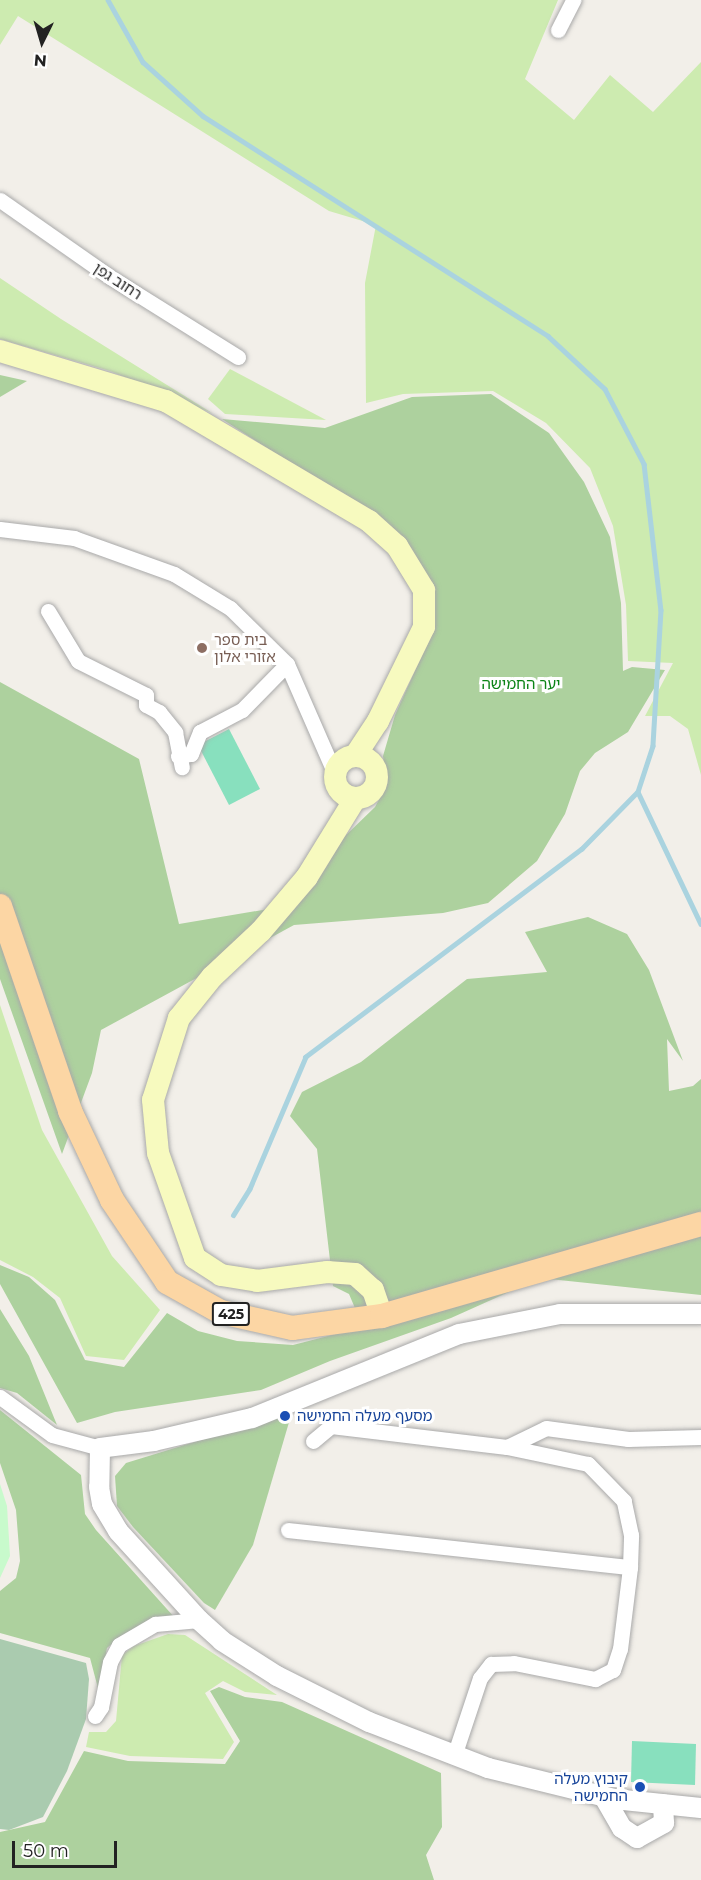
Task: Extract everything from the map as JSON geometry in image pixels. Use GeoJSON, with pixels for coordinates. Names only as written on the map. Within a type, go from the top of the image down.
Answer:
{"type":"FeatureCollection","features":[{"type":"Feature","properties":{"kind":"main road"},"geometry":{"type":"LineString","coordinates":[[0,351],[166,400],[369,521],[397,546],[424,590],[424,627],[362,758]]}},
{"type":"Feature","properties":{"kind":"main road"},"geometry":{"type":"LineString","coordinates":[[342,787],[366,797],[376,785],[376,769],[362,758],[342,761],[342,787],[335,832],[307,877],[261,931],[212,977],[179,1018],[153,1100],[158,1153],[195,1258],[221,1275],[257,1281],[327,1272],[355,1274],[373,1290],[382,1316]]}},
{"type":"Feature","properties":{"kind":"main road","name":"425"},"geometry":{"type":"LineString","coordinates":[[0,906],[70,1111],[112,1200],[167,1282],[221,1312],[292,1328],[382,1316],[701,1224]]}},
{"type":"Feature","properties":{"kind":"street"},"geometry":{"type":"LineString","coordinates":[[558,30],[573,0]]}},
{"type":"Feature","properties":{"kind":"street","name":"רחוב גפן"},"geometry":{"type":"LineString","coordinates":[[0,200],[110,277],[238,357]]}},
{"type":"Feature","properties":{"kind":"street"},"geometry":{"type":"LineString","coordinates":[[0,529],[74,538],[174,574],[230,608],[287,664],[342,787]]}},
{"type":"Feature","properties":{"kind":"street"},"geometry":{"type":"LineString","coordinates":[[48,611],[78,661],[146,695],[146,705],[159,712],[175,732],[180,762],[191,754],[200,732],[242,710],[287,664]]}},
{"type":"Feature","properties":{"kind":"street"},"geometry":{"type":"LineString","coordinates":[[0,1397],[52,1435],[100,1448],[154,1441],[252,1418],[428,1344],[489,1326],[560,1314],[701,1314]]}},
{"type":"Feature","properties":{"kind":"street"},"geometry":{"type":"LineString","coordinates":[[313,1441],[331,1426],[507,1446],[588,1464],[609,1482],[624,1501],[631,1535],[630,1567],[620,1649],[613,1670],[595,1679],[514,1663],[491,1664],[480,1678],[454,1756]]}},
{"type":"Feature","properties":{"kind":"street"},"geometry":{"type":"LineString","coordinates":[[507,1446],[546,1428],[628,1439],[701,1437]]}},
{"type":"Feature","properties":{"kind":"street"},"geometry":{"type":"LineString","coordinates":[[100,1448],[99,1487],[109,1517],[199,1620],[222,1641],[277,1676],[369,1722],[488,1768],[604,1797],[701,1808]]}},
{"type":"Feature","properties":{"kind":"street"},"geometry":{"type":"LineString","coordinates":[[288,1530],[630,1567]]}},
{"type":"Feature","properties":{"kind":"street"},"geometry":{"type":"LineString","coordinates":[[95,1716],[101,1707],[110,1662],[119,1645],[155,1624],[199,1620]]}},
{"type":"Feature","properties":{"kind":"street"},"geometry":{"type":"LineString","coordinates":[[604,1797],[622,1828],[637,1838],[664,1823],[663,1804]]}},
{"type":"Feature","properties":{"kind":"green space"},"geometry":{"type":"Polygon","coordinates":[[[0,0],[558,0],[525,79],[574,120],[610,75],[653,112],[701,62],[701,775],[688,729],[670,716],[645,716],[673,663],[628,661],[626,605],[613,526],[590,468],[546,423],[493,391],[403,394],[366,403],[365,283],[376,225],[329,211],[18,16],[0,45],[0,0]]]}},
{"type":"Feature","properties":{"kind":"green space"},"geometry":{"type":"Polygon","coordinates":[[[0,278],[61,319],[212,413],[110,371],[0,339],[0,278]]]}},
{"type":"Feature","properties":{"kind":"green space"},"geometry":{"type":"Polygon","coordinates":[[[230,369],[326,420],[225,414],[208,399],[230,369]]]}},
{"type":"Feature","properties":{"kind":"green space"},"geometry":{"type":"Polygon","coordinates":[[[0,375],[27,381],[0,397],[0,375]]]}},
{"type":"Feature","properties":{"kind":"green space","name":"יער החמישה"},"geometry":{"type":"Polygon","coordinates":[[[491,394],[549,433],[584,482],[610,537],[621,603],[623,671],[632,667],[665,670],[628,732],[595,753],[580,771],[565,814],[537,861],[488,903],[443,913],[294,925],[101,1030],[92,1073],[62,1154],[0,979],[0,682],[139,759],[179,924],[298,904],[342,839],[375,807],[387,785],[383,756],[395,715],[433,631],[435,589],[397,532],[222,419],[325,428],[412,397],[491,394]]]}},
{"type":"Feature","properties":{"kind":"green space"},"geometry":{"type":"Polygon","coordinates":[[[229,729],[260,789],[229,805],[198,745],[229,729]]]}},
{"type":"Feature","properties":{"kind":"green space"},"geometry":{"type":"Polygon","coordinates":[[[588,917],[627,934],[649,970],[683,1061],[667,1039],[669,1091],[693,1086],[701,1079],[701,1295],[540,1278],[451,1318],[330,1361],[261,1390],[115,1412],[77,1423],[0,1284],[0,1265],[29,1277],[55,1300],[85,1360],[124,1367],[167,1313],[198,1331],[237,1341],[293,1345],[363,1327],[349,1294],[333,1286],[317,1149],[290,1116],[302,1092],[361,1062],[467,979],[547,972],[525,932],[588,917]]]}},
{"type":"Feature","properties":{"kind":"green space"},"geometry":{"type":"Polygon","coordinates":[[[0,1005],[42,1130],[112,1256],[160,1310],[124,1360],[86,1356],[60,1298],[33,1277],[0,1260],[0,1005]]]}},
{"type":"Feature","properties":{"kind":"green space"},"geometry":{"type":"Polygon","coordinates":[[[0,1309],[29,1356],[57,1425],[17,1393],[0,1388],[0,1309]]]}},
{"type":"Feature","properties":{"kind":"green space"},"geometry":{"type":"Polygon","coordinates":[[[0,1410],[81,1475],[85,1514],[96,1530],[175,1618],[121,1636],[107,1648],[99,1692],[90,1658],[0,1633],[0,1591],[16,1578],[20,1561],[16,1510],[0,1463],[0,1410]]]}},
{"type":"Feature","properties":{"kind":"green space"},"geometry":{"type":"Polygon","coordinates":[[[292,1412],[253,1545],[215,1610],[204,1603],[133,1527],[117,1506],[115,1476],[126,1463],[292,1412]]]}},
{"type":"Feature","properties":{"kind":"green space"},"geometry":{"type":"Polygon","coordinates":[[[0,1484],[7,1506],[10,1556],[0,1578],[0,1484]]]}},
{"type":"Feature","properties":{"kind":"green space"},"geometry":{"type":"Polygon","coordinates":[[[168,1634],[185,1635],[277,1695],[245,1692],[223,1681],[205,1693],[234,1742],[223,1759],[130,1756],[86,1747],[89,1732],[106,1732],[116,1721],[122,1655],[134,1646],[168,1634]]]}},
{"type":"Feature","properties":{"kind":"green space"},"geometry":{"type":"Polygon","coordinates":[[[0,1639],[86,1663],[89,1679],[86,1719],[67,1771],[43,1817],[9,1830],[0,1829],[0,1639]]]}},
{"type":"Feature","properties":{"kind":"green space"},"geometry":{"type":"Polygon","coordinates":[[[219,1687],[245,1697],[282,1702],[441,1773],[442,1827],[426,1855],[434,1880],[0,1880],[0,1832],[45,1822],[84,1751],[128,1761],[225,1764],[240,1741],[210,1691],[219,1687]]]}},
{"type":"Feature","properties":{"kind":"green space"},"geometry":{"type":"Polygon","coordinates":[[[632,1741],[696,1744],[695,1785],[631,1782],[632,1741]]]}},
{"type":"Feature","properties":{"kind":"waterway"},"geometry":{"type":"LineString","coordinates":[[108,0],[143,62],[203,116],[548,336],[605,389],[644,464],[661,610],[653,746],[638,792],[582,849],[306,1057],[250,1189],[234,1215]]}},
{"type":"Feature","properties":{"kind":"waterway"},"geometry":{"type":"LineString","coordinates":[[638,792],[701,924]]}},
{"type":"Feature","properties":{"kind":"place","name":"בית ספר אזורי אלון"},"geometry":{"type":"Point","coordinates":[202,648]}},
{"type":"Feature","properties":{"kind":"place","name":"מסעף מעלה החמישה"},"geometry":{"type":"Point","coordinates":[285,1416]}},
{"type":"Feature","properties":{"kind":"place","name":"קיבוץ מעלה החמישה"},"geometry":{"type":"Point","coordinates":[640,1787]}}]}
